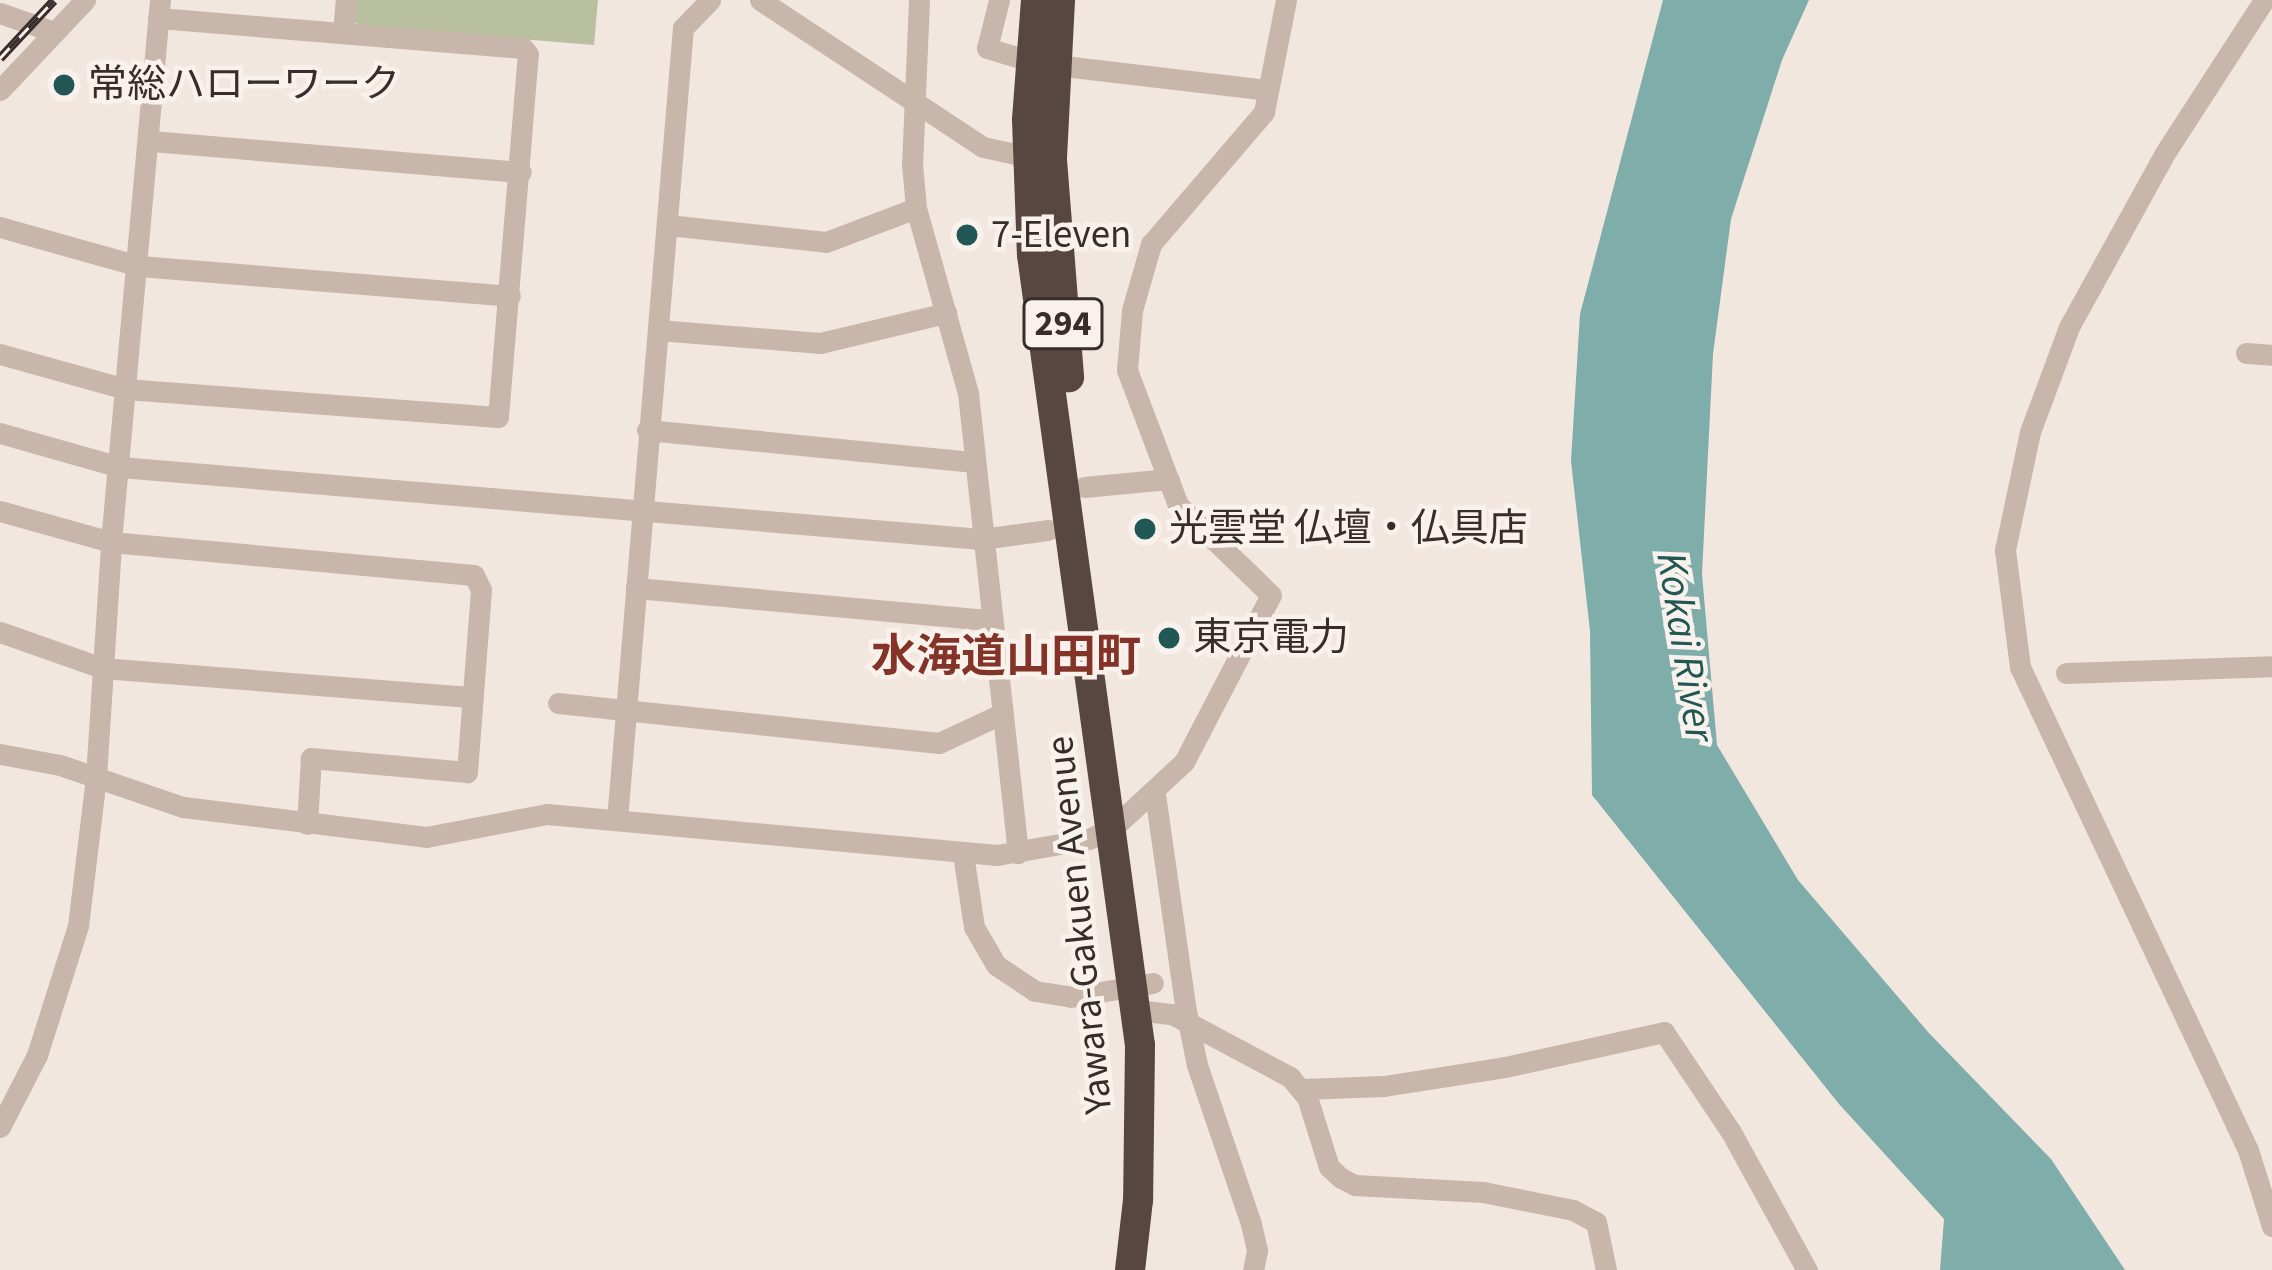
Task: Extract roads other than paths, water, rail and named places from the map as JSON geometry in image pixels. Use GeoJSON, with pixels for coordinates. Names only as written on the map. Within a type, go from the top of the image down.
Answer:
{"type":"FeatureCollection","features":[{"type":"Feature","properties":{"kind":"highway","name":"Yawara-Gakuen Avenue"},"geometry":{"type":"LineString","coordinates":[[1036,0],[1042,63],[1033,255],[1133,812]]}},
{"type":"Feature","properties":{"kind":"highway","name":"Yawara-Gakuen Avenue"},"geometry":{"type":"LineString","coordinates":[[1042,63],[1060,0]]}},
{"type":"Feature","properties":{"kind":"highway","name":"Yawara-Gakuen Avenue"},"geometry":{"type":"LineString","coordinates":[[1040,159],[1133,812],[1145,997],[1160,1116],[1150,1270]]}},
{"type":"Feature","properties":{"kind":"highway","name":"Yawara-Gakuen Avenue"},"geometry":{"type":"LineString","coordinates":[[1130,1270],[1145,997]]}},
{"type":"Feature","properties":{"kind":"street"},"geometry":{"type":"LineString","coordinates":[[8,0],[0,14],[54,32]]}},
{"type":"Feature","properties":{"kind":"street"},"geometry":{"type":"LineString","coordinates":[[0,90],[85,0]]}},
{"type":"Feature","properties":{"kind":"street"},"geometry":{"type":"LineString","coordinates":[[343,32],[346,0]]}},
{"type":"Feature","properties":{"kind":"street"},"geometry":{"type":"LineString","coordinates":[[617,820],[683,28],[710,0]]}},
{"type":"Feature","properties":{"kind":"street"},"geometry":{"type":"LineString","coordinates":[[746,0],[769,5],[983,147],[1040,159]]}},
{"type":"Feature","properties":{"kind":"street"},"geometry":{"type":"LineString","coordinates":[[919,0],[916,208],[968,393],[1018,853]]}},
{"type":"Feature","properties":{"kind":"street"},"geometry":{"type":"LineString","coordinates":[[999,0],[987,48],[1042,63],[1267,90]]}},
{"type":"Feature","properties":{"kind":"street"},"geometry":{"type":"LineString","coordinates":[[0,754],[96,777],[183,807],[426,837],[530,814],[963,854],[1018,853],[1089,838],[1133,812],[1202,735],[1271,595],[1198,530],[1178,505],[1127,370],[1140,272],[1151,244],[1264,112],[1286,0]]}},
{"type":"Feature","properties":{"kind":"street"},"geometry":{"type":"LineString","coordinates":[[2264,0],[2164,153],[2069,327],[2030,431],[2006,550],[2020,667],[2248,1150],[2272,1226]]}},
{"type":"Feature","properties":{"kind":"street"},"geometry":{"type":"LineString","coordinates":[[0,354],[125,389],[498,417],[528,54],[523,48],[159,9],[151,141],[125,389],[120,466],[111,542],[96,777],[78,926],[38,1055],[0,1127]]}},
{"type":"Feature","properties":{"kind":"street"},"geometry":{"type":"LineString","coordinates":[[151,141],[521,172]]}},
{"type":"Feature","properties":{"kind":"street"},"geometry":{"type":"LineString","coordinates":[[668,225],[826,242],[916,208]]}},
{"type":"Feature","properties":{"kind":"street"},"geometry":{"type":"LineString","coordinates":[[0,226],[139,266],[510,296]]}},
{"type":"Feature","properties":{"kind":"street"},"geometry":{"type":"LineString","coordinates":[[658,330],[820,343],[946,314]]}},
{"type":"Feature","properties":{"kind":"street"},"geometry":{"type":"LineString","coordinates":[[2246,353],[2272,355]]}},
{"type":"Feature","properties":{"kind":"street"},"geometry":{"type":"LineString","coordinates":[[647,430],[974,462]]}},
{"type":"Feature","properties":{"kind":"street"},"geometry":{"type":"LineString","coordinates":[[0,433],[120,466],[981,539],[1048,530]]}},
{"type":"Feature","properties":{"kind":"street"},"geometry":{"type":"LineString","coordinates":[[1084,487],[1169,479]]}},
{"type":"Feature","properties":{"kind":"street"},"geometry":{"type":"LineString","coordinates":[[0,512],[111,542],[474,575],[481,590],[467,772],[310,758],[307,824]]}},
{"type":"Feature","properties":{"kind":"street"},"geometry":{"type":"LineString","coordinates":[[636,588],[991,620]]}},
{"type":"Feature","properties":{"kind":"street"},"geometry":{"type":"LineString","coordinates":[[0,632],[102,668],[472,697]]}},
{"type":"Feature","properties":{"kind":"street"},"geometry":{"type":"LineString","coordinates":[[2066,673],[2272,666]]}},
{"type":"Feature","properties":{"kind":"street"},"geometry":{"type":"LineString","coordinates":[[558,703],[938,743],[1001,714]]}},
{"type":"Feature","properties":{"kind":"street"},"geometry":{"type":"LineString","coordinates":[[1133,812],[1197,1065],[1251,1224],[1257,1250],[1253,1270]]}},
{"type":"Feature","properties":{"kind":"street"},"geometry":{"type":"LineString","coordinates":[[963,854],[974,927],[996,965],[1035,991],[1071,997],[1145,997],[1276,1067],[1302,1089],[1328,1168],[1340,1178],[1355,1185],[1483,1192],[1573,1210],[1596,1222],[1606,1270]]}},
{"type":"Feature","properties":{"kind":"street"},"geometry":{"type":"LineString","coordinates":[[1302,1089],[1384,1086],[1505,1067],[1664,1032],[1731,1132],[1808,1270]]}},
{"type":"Feature","properties":{"kind":"water","name":"Kokai River"},"geometry":{"type":"Polygon","coordinates":[[[1663,0],[1809,0],[1782,60],[1731,219],[1713,354],[1702,574],[1717,745],[1798,880],[1928,1032],[2051,1159],[2125,1270],[1940,1270],[1944,1219],[1839,1104],[1592,795],[1590,631],[1571,461],[1580,314],[1663,0]]]}},
{"type":"Feature","properties":{"kind":"railway"},"geometry":{"type":"LineString","coordinates":[[0,58],[54,0]]}},
{"type":"Feature","properties":{"kind":"place","name":"常総ハローワーク"},"geometry":{"type":"Point","coordinates":[64,85]}},
{"type":"Feature","properties":{"kind":"place","name":"7-Eleven"},"geometry":{"type":"Point","coordinates":[967,235]}},
{"type":"Feature","properties":{"kind":"place","name":"光雲堂 仏壇・仏具店"},"geometry":{"type":"Point","coordinates":[1145,529]}},
{"type":"Feature","properties":{"kind":"place","name":"東京電力"},"geometry":{"type":"Point","coordinates":[1169,638]}},
{"type":"Feature","properties":{"kind":"district","name":"水海道山田町"},"geometry":{"type":"Point","coordinates":[1006,658]}}]}
